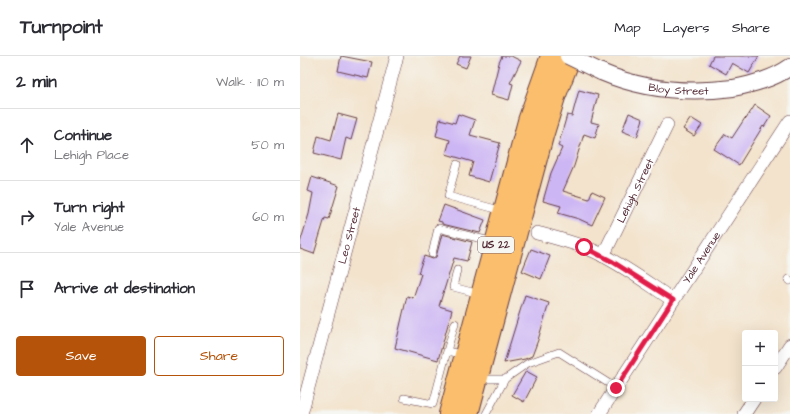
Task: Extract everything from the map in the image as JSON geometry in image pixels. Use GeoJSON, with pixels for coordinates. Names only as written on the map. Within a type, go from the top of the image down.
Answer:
{"type":"FeatureCollection","features":[{"type":"Feature","properties":{"kind":"highway","name":"US 22"},"geometry":{"type":"LineString","coordinates":[[448,409],[457,353],[482,295],[529,121],[552,56]]}},
{"type":"Feature","properties":{"kind":"highway","name":"US 22"},"geometry":{"type":"LineString","coordinates":[[448,409],[477,379],[542,136],[569,56]]}},
{"type":"Feature","properties":{"kind":"street","name":"Leo Street"},"geometry":{"type":"LineString","coordinates":[[301,414],[397,56]]}},
{"type":"Feature","properties":{"kind":"street","name":"Bloy Street"},"geometry":{"type":"LineString","coordinates":[[569,56],[613,77],[640,85],[670,90],[687,91],[744,86],[762,81],[787,71]]}},
{"type":"Feature","properties":{"kind":"street","name":"Yale Avenue"},"geometry":{"type":"LineString","coordinates":[[598,414],[790,120]]}},
{"type":"Feature","properties":{"kind":"street","name":"Lehigh Street"},"geometry":{"type":"LineString","coordinates":[[603,256],[667,125]]}},
{"type":"Feature","properties":{"kind":"street"},"geometry":{"type":"LineString","coordinates":[[537,233],[572,243],[603,256],[673,300]]}},
{"type":"Feature","properties":{"kind":"street"},"geometry":{"type":"LineString","coordinates":[[776,366],[790,345]]}},
{"type":"Feature","properties":{"kind":"street"},"geometry":{"type":"LineString","coordinates":[[744,414],[752,402]]}},
{"type":"Feature","properties":{"kind":"lane"},"geometry":{"type":"LineString","coordinates":[[457,164],[448,196],[505,211]]}},
{"type":"Feature","properties":{"kind":"lane"},"geometry":{"type":"LineString","coordinates":[[432,254],[438,228],[496,242]]}},
{"type":"Feature","properties":{"kind":"lane"},"geometry":{"type":"LineString","coordinates":[[457,270],[453,287],[482,295]]}},
{"type":"Feature","properties":{"kind":"lane"},"geometry":{"type":"LineString","coordinates":[[454,323],[457,353]]}},
{"type":"Feature","properties":{"kind":"lane"},"geometry":{"type":"LineString","coordinates":[[486,414],[505,379],[528,363],[559,352],[616,388]]}},
{"type":"Feature","properties":{"kind":"lane"},"geometry":{"type":"LineString","coordinates":[[477,379],[505,379]]}},
{"type":"Feature","properties":{"kind":"lane"},"geometry":{"type":"LineString","coordinates":[[404,398],[448,409]]}},
{"type":"Feature","properties":{"kind":"building"},"geometry":{"type":"Polygon","coordinates":[[[341,56],[372,62],[368,78],[338,71],[341,56]]]}},
{"type":"Feature","properties":{"kind":"building"},"geometry":{"type":"Polygon","coordinates":[[[460,56],[471,56],[466,68],[456,64],[460,56]]]}},
{"type":"Feature","properties":{"kind":"building"},"geometry":{"type":"Polygon","coordinates":[[[502,56],[511,56],[521,61],[510,83],[513,84],[509,100],[491,95],[502,56]]]}},
{"type":"Feature","properties":{"kind":"building"},"geometry":{"type":"Polygon","coordinates":[[[713,56],[759,56],[749,73],[732,63],[726,74],[709,64],[713,56]]]}},
{"type":"Feature","properties":{"kind":"building"},"geometry":{"type":"Polygon","coordinates":[[[579,90],[598,95],[591,122],[599,124],[595,138],[584,134],[574,166],[563,191],[589,199],[592,191],[605,197],[592,225],[579,219],[558,213],[561,206],[543,201],[551,173],[562,148],[558,146],[567,115],[572,116],[579,90]]]}},
{"type":"Feature","properties":{"kind":"building"},"geometry":{"type":"Polygon","coordinates":[[[755,105],[771,116],[764,127],[763,126],[739,165],[714,149],[725,134],[732,138],[755,105]]]}},
{"type":"Feature","properties":{"kind":"building"},"geometry":{"type":"Polygon","coordinates":[[[629,113],[643,119],[637,137],[622,131],[629,113]]]}},
{"type":"Feature","properties":{"kind":"building"},"geometry":{"type":"Polygon","coordinates":[[[338,114],[357,119],[351,140],[346,138],[341,160],[314,153],[318,136],[331,140],[338,114]]]}},
{"type":"Feature","properties":{"kind":"building"},"geometry":{"type":"Polygon","coordinates":[[[458,114],[475,120],[470,135],[500,143],[489,182],[469,176],[473,162],[446,154],[450,140],[436,136],[440,119],[455,123],[458,114]]]}},
{"type":"Feature","properties":{"kind":"building"},"geometry":{"type":"Polygon","coordinates":[[[691,118],[702,125],[694,136],[683,129],[691,118]]]}},
{"type":"Feature","properties":{"kind":"building"},"geometry":{"type":"Polygon","coordinates":[[[312,177],[339,186],[329,219],[325,218],[314,254],[300,249],[300,243],[309,214],[313,193],[308,191],[312,177]]]}},
{"type":"Feature","properties":{"kind":"building"},"geometry":{"type":"Polygon","coordinates":[[[444,205],[485,220],[480,233],[442,224],[442,222],[438,221],[444,205]]]}},
{"type":"Feature","properties":{"kind":"building"},"geometry":{"type":"Polygon","coordinates":[[[442,234],[472,242],[467,261],[454,258],[439,306],[452,310],[438,360],[395,348],[407,296],[413,298],[421,274],[418,273],[424,256],[433,259],[436,257],[442,234]]]}},
{"type":"Feature","properties":{"kind":"building"},"geometry":{"type":"Polygon","coordinates":[[[531,249],[550,256],[541,279],[522,271],[531,249]]]}},
{"type":"Feature","properties":{"kind":"building"},"geometry":{"type":"Polygon","coordinates":[[[525,295],[549,303],[538,340],[532,356],[525,359],[504,363],[525,295]]]}},
{"type":"Feature","properties":{"kind":"building"},"geometry":{"type":"Polygon","coordinates":[[[526,371],[537,377],[524,402],[512,395],[526,371]]]}},
{"type":"Feature","properties":{"kind":"route"},"geometry":{"type":"LineString","coordinates":[[584,247],[627,270],[673,300],[616,388]]}}]}
